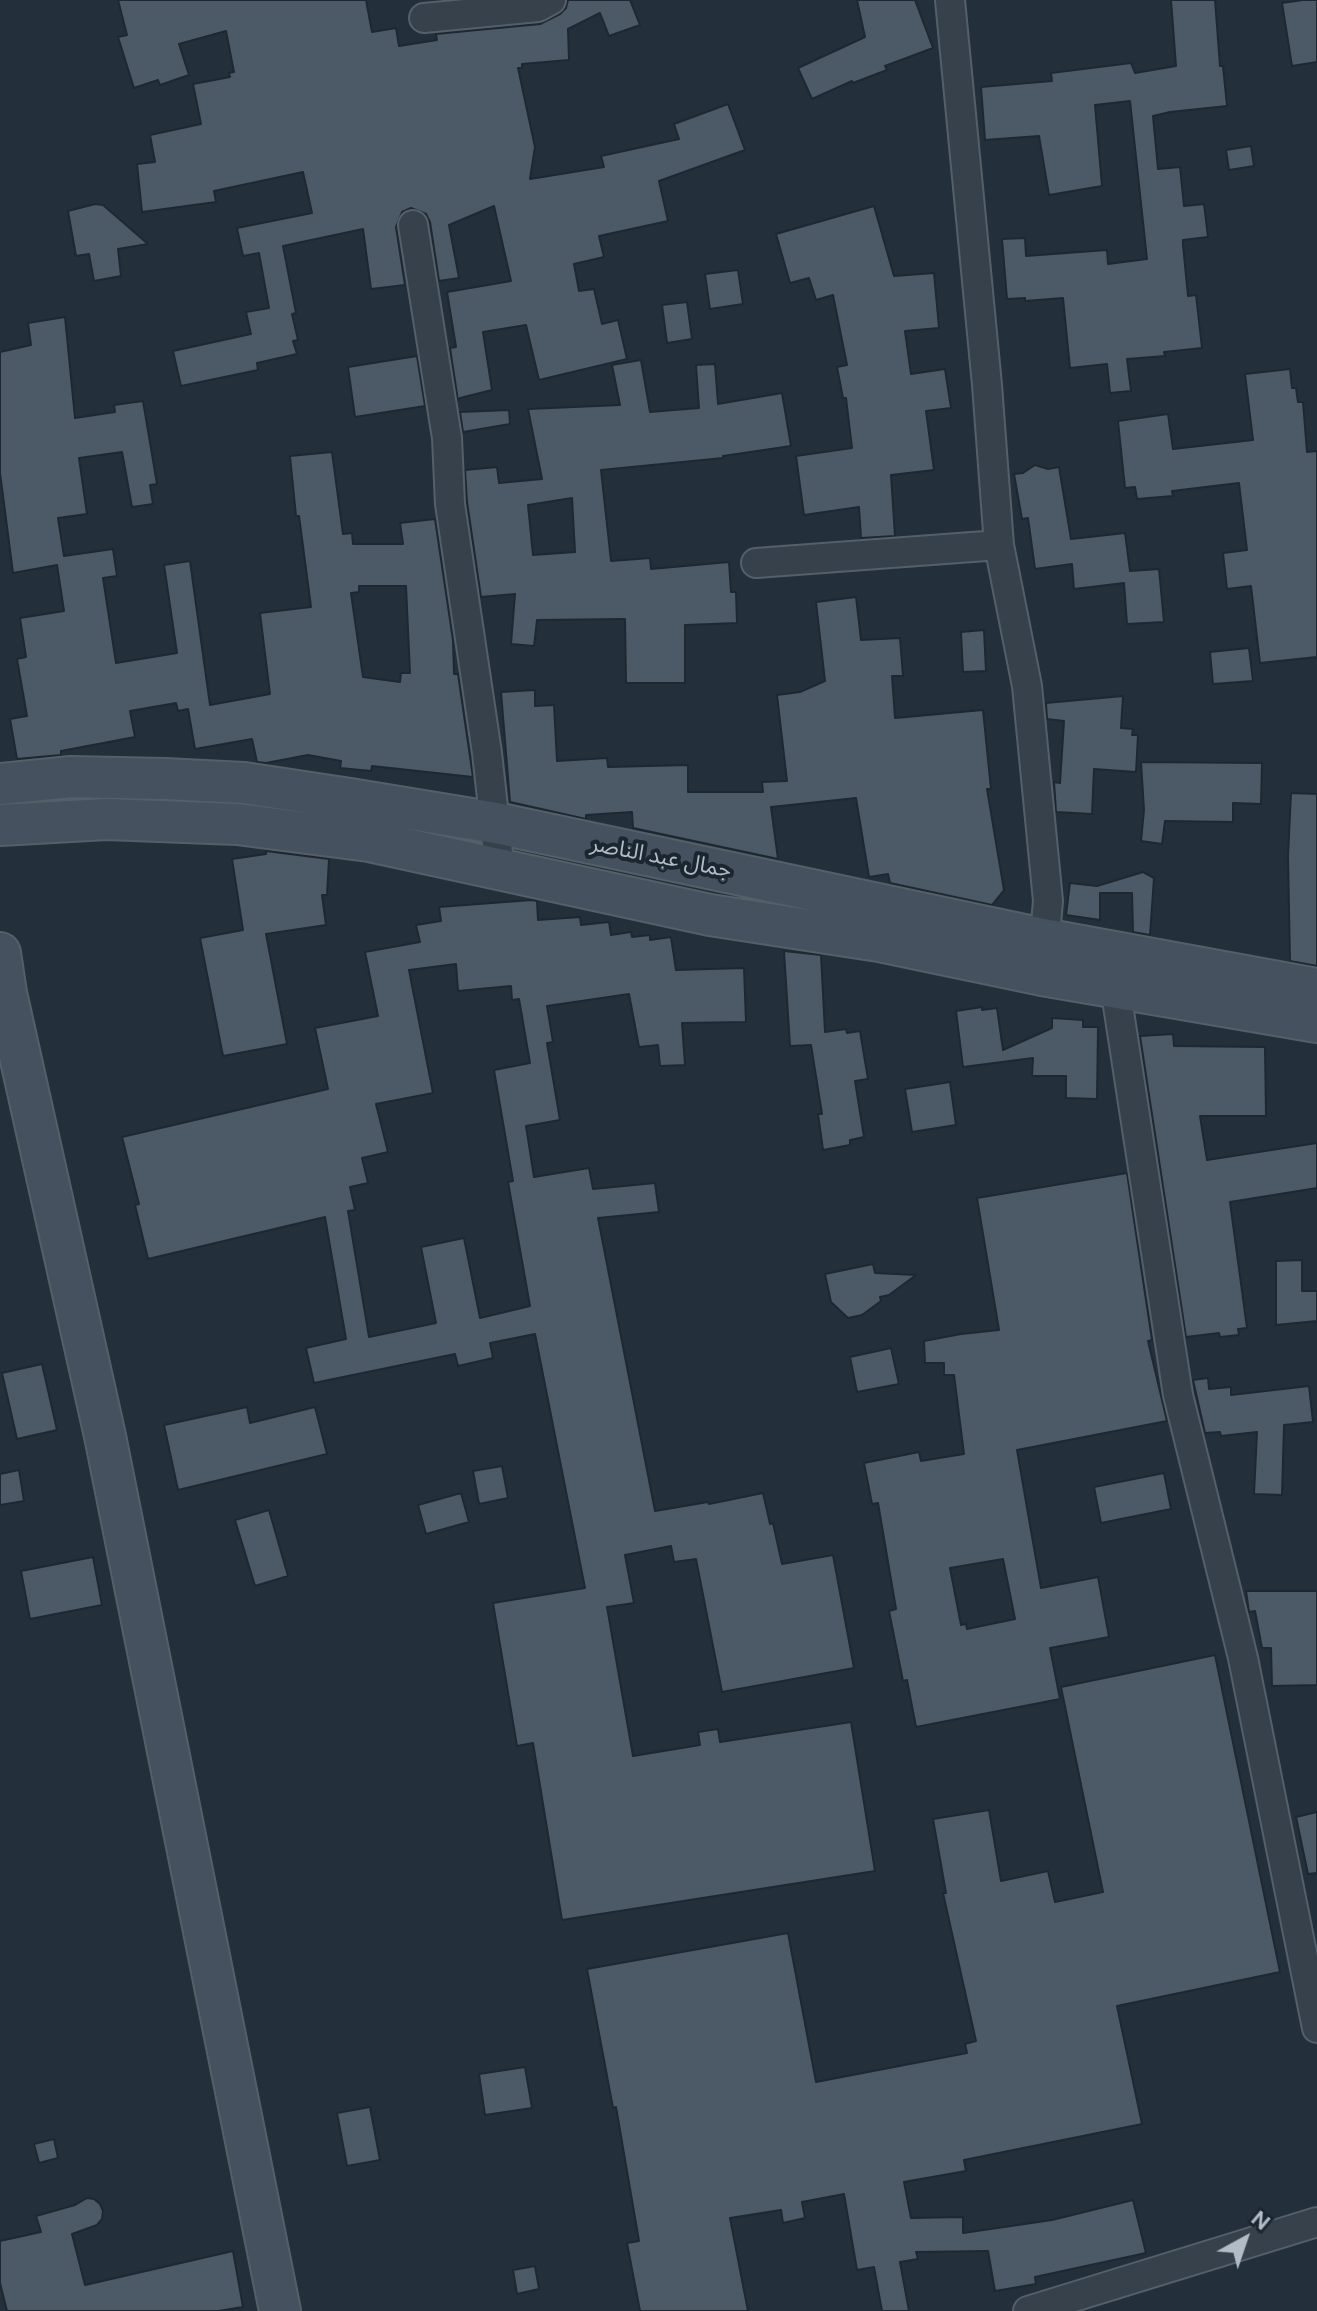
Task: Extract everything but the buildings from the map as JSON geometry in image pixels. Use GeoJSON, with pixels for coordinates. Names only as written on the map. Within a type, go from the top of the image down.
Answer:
{"type":"FeatureCollection","features":[{"type":"Feature","properties":{"kind":"main road","name":"جمال عبد الناصر"},"geometry":{"type":"LineString","coordinates":[[0,784],[71,777],[244,783],[496,823],[1043,957],[1115,986],[1317,1022]]}},
{"type":"Feature","properties":{"kind":"main road","name":"جمال عبد الناصر"},"geometry":{"type":"LineString","coordinates":[[0,825],[107,819],[237,824],[369,841],[710,915],[879,941],[1317,989]]}},
{"type":"Feature","properties":{"kind":"main road"},"geometry":{"type":"LineString","coordinates":[[0,953],[6,993],[105,1436],[280,2311]]}},
{"type":"Feature","properties":{"kind":"street"},"geometry":{"type":"LineString","coordinates":[[424,18],[538,7],[551,0]]}},
{"type":"Feature","properties":{"kind":"street"},"geometry":{"type":"LineString","coordinates":[[950,0],[999,545],[1027,686],[1048,901],[1043,957]]}},
{"type":"Feature","properties":{"kind":"street"},"geometry":{"type":"LineString","coordinates":[[413,225],[447,438],[450,504],[496,823],[500,871]]}},
{"type":"Feature","properties":{"kind":"street"},"geometry":{"type":"LineString","coordinates":[[756,563],[999,545]]}},
{"type":"Feature","properties":{"kind":"street"},"geometry":{"type":"LineString","coordinates":[[1115,986],[1178,1395],[1243,1658],[1317,2028]]}},
{"type":"Feature","properties":{"kind":"street"},"geometry":{"type":"LineString","coordinates":[[1028,2311],[1317,2222]]}}]}
